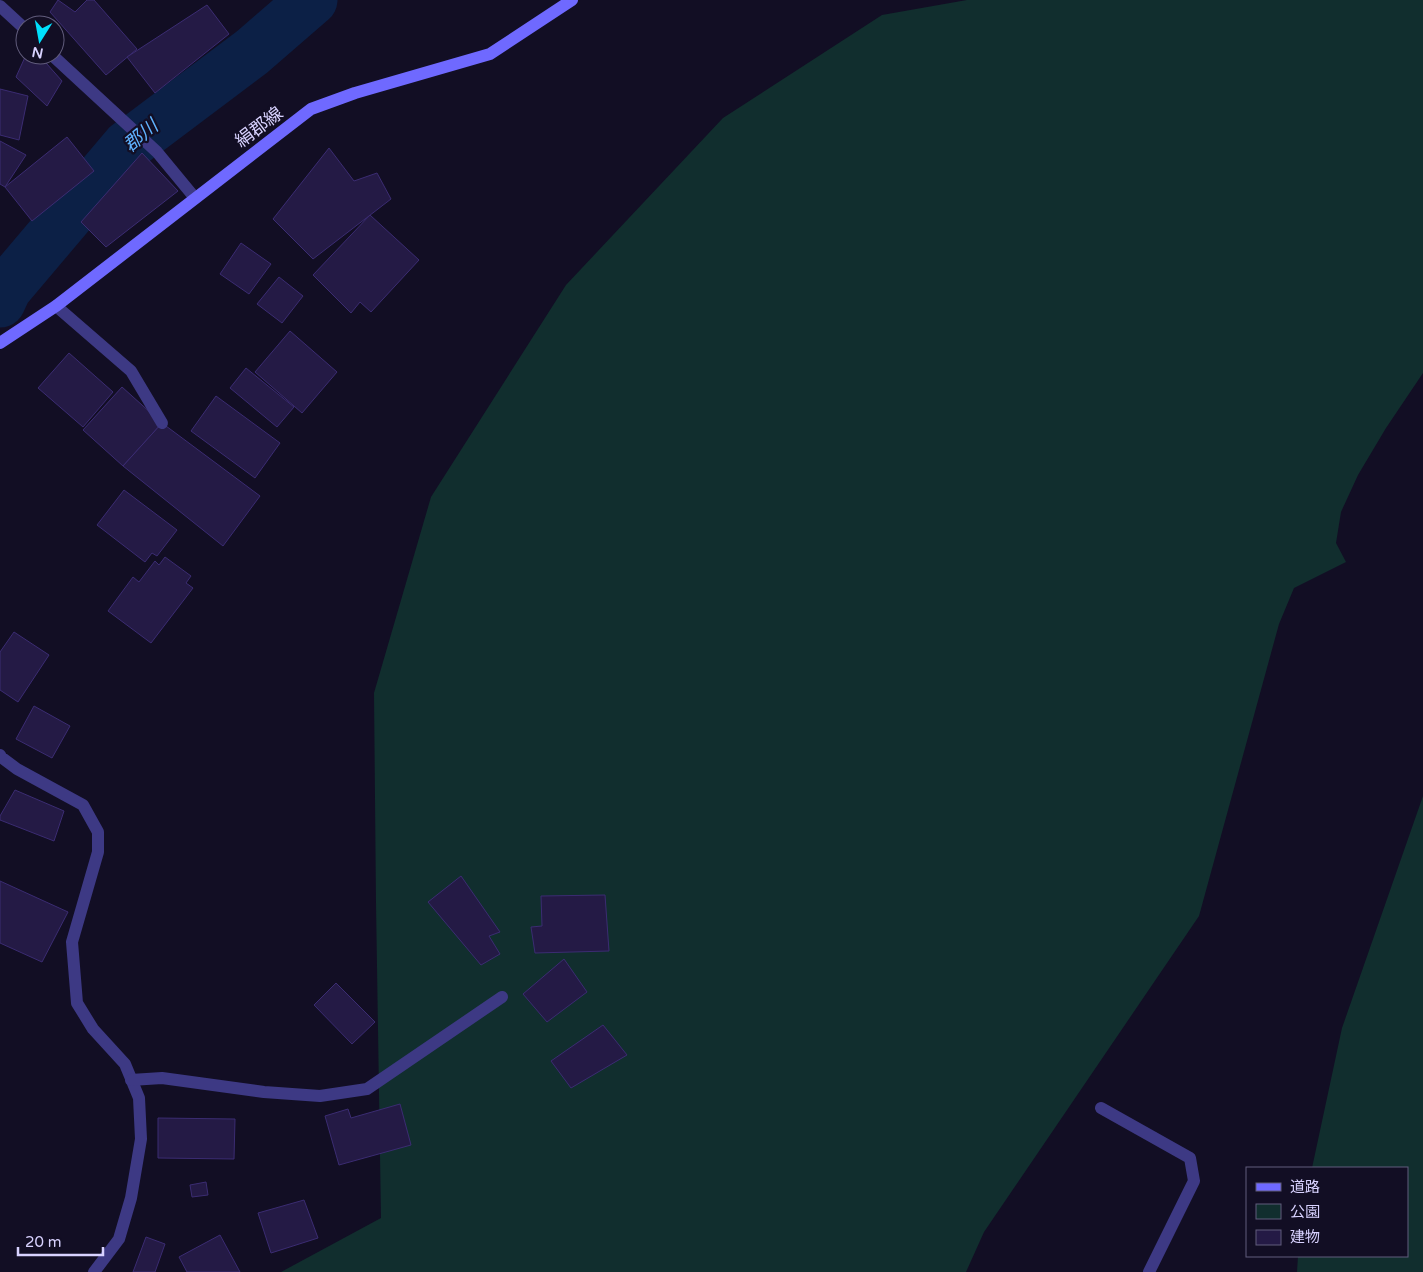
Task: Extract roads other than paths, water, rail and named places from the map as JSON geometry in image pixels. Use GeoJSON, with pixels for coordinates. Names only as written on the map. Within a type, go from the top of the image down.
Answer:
{"type":"FeatureCollection","features":[{"type":"Feature","properties":{"kind":"main road","name":"絹郡線"},"geometry":{"type":"LineString","coordinates":[[0,343],[56,306],[311,109],[355,93],[490,54],[572,0]]}},
{"type":"Feature","properties":{"kind":"street"},"geometry":{"type":"LineString","coordinates":[[0,6],[15,20]]}},
{"type":"Feature","properties":{"kind":"street"},"geometry":{"type":"LineString","coordinates":[[63,65],[157,152],[195,198]]}},
{"type":"Feature","properties":{"kind":"street"},"geometry":{"type":"LineString","coordinates":[[56,306],[131,371],[162,423]]}},
{"type":"Feature","properties":{"kind":"street"},"geometry":{"type":"LineString","coordinates":[[0,755],[17,769],[83,805],[98,832],[98,852],[72,942],[77,1003],[93,1029],[125,1064],[139,1098],[141,1139],[131,1198],[119,1239],[94,1272]]}},
{"type":"Feature","properties":{"kind":"street"},"geometry":{"type":"LineString","coordinates":[[131,1080],[162,1078],[264,1092],[320,1096],[367,1089],[502,997]]}},
{"type":"Feature","properties":{"kind":"street"},"geometry":{"type":"LineString","coordinates":[[1101,1108],[1190,1158],[1194,1181],[1149,1272]]}},
{"type":"Feature","properties":{"kind":"waterway","name":"郡川"},"geometry":{"type":"LineString","coordinates":[[0,302],[6,289],[127,146],[252,52],[312,0]]}}]}
